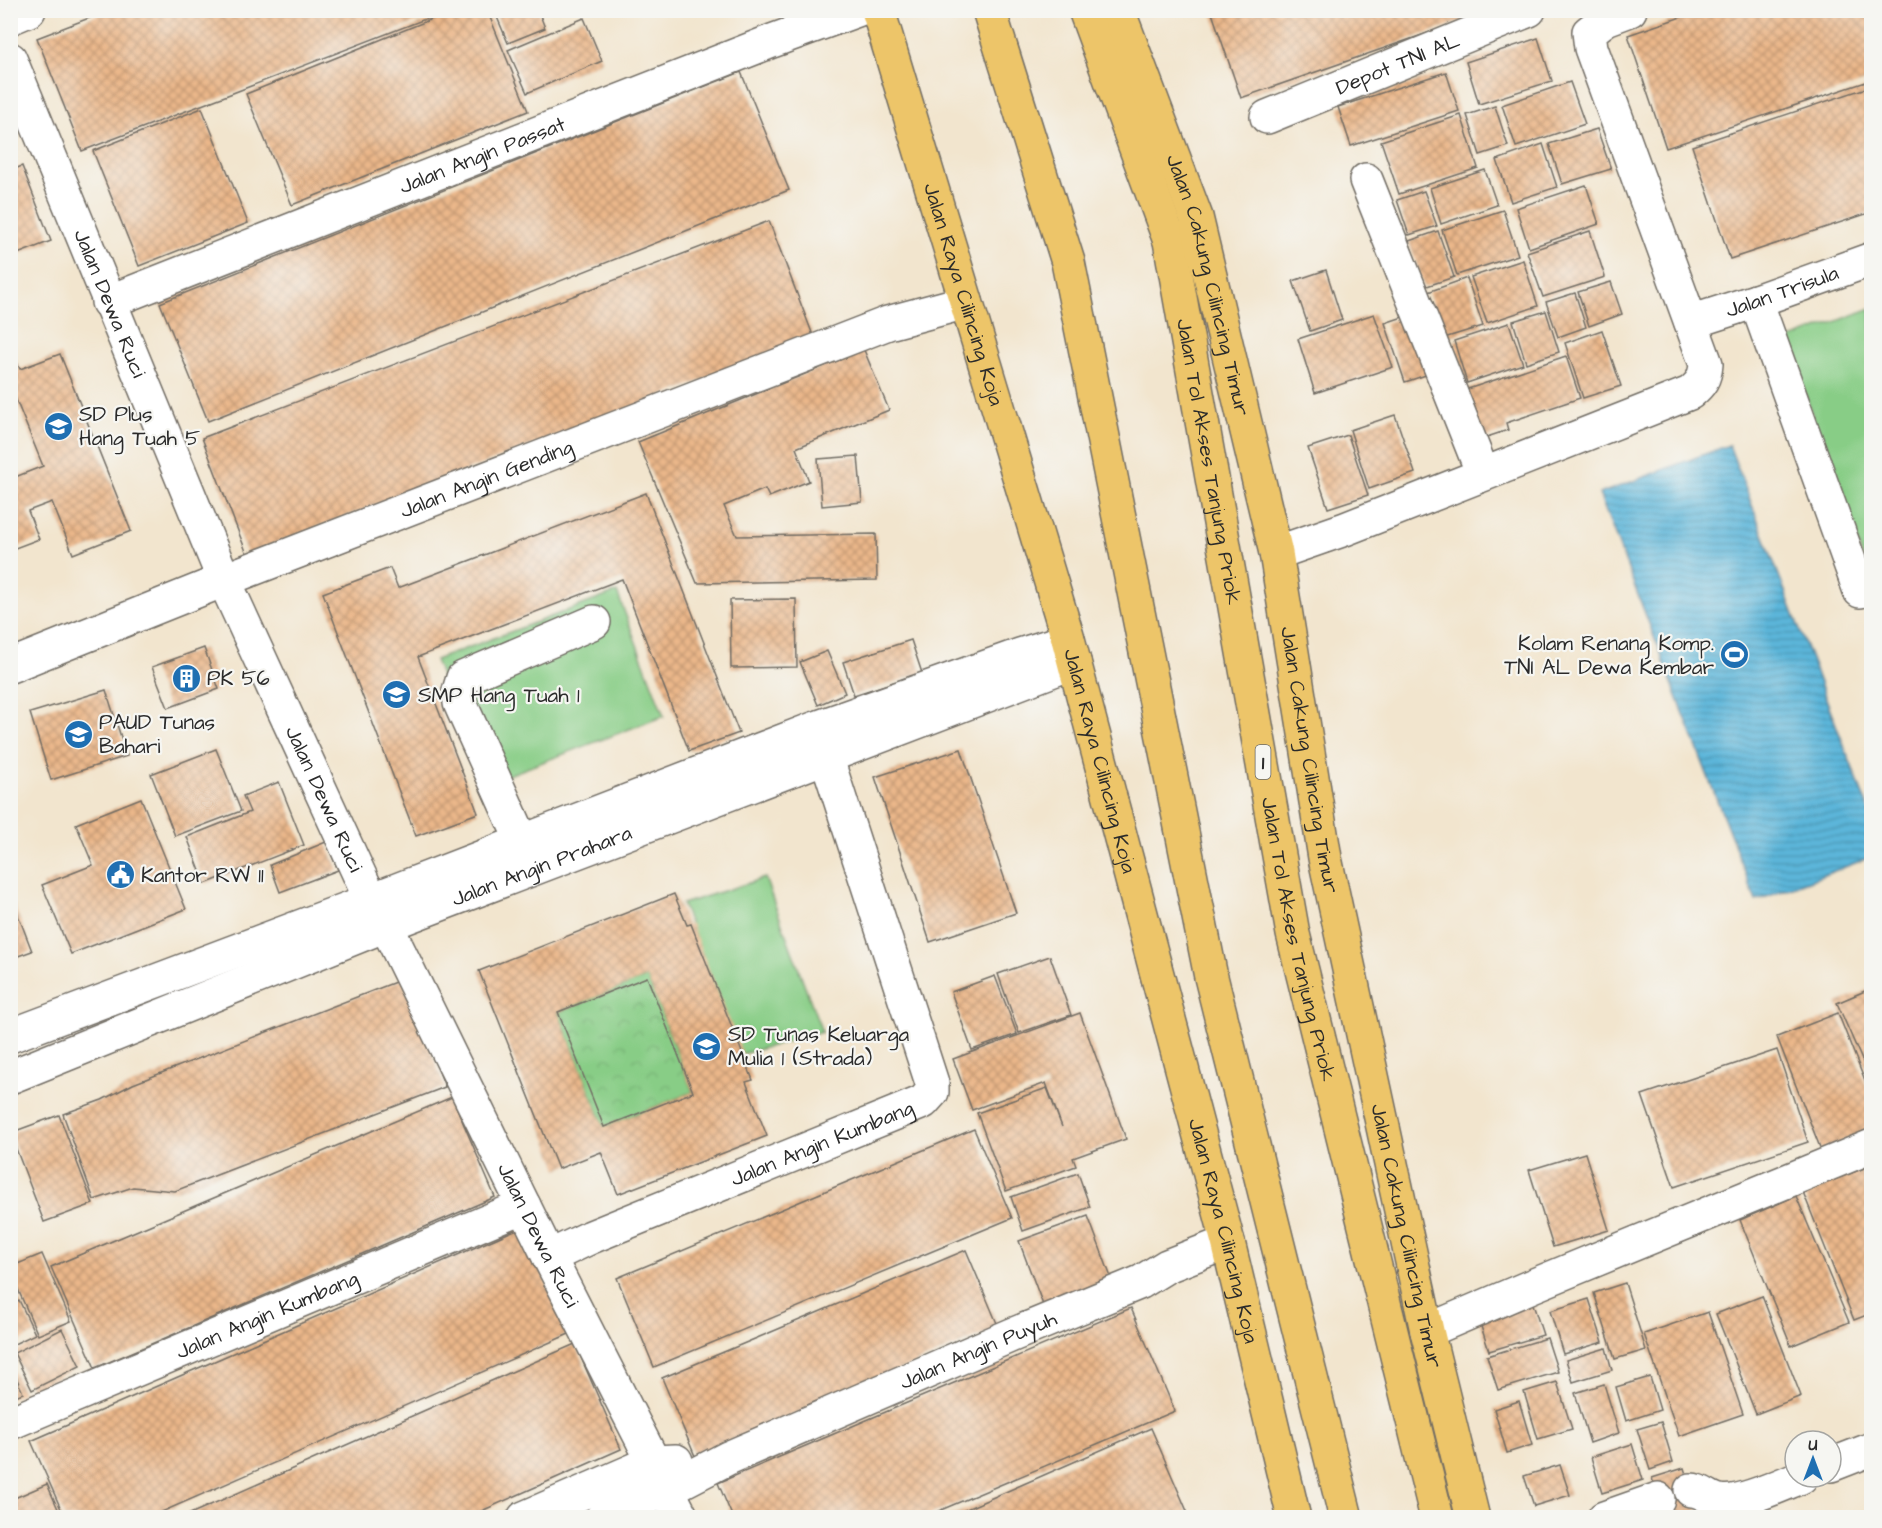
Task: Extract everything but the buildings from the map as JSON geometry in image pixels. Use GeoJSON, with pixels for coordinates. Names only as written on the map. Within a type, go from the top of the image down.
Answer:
{"type":"FeatureCollection","features":[{"type":"Feature","properties":{"kind":"highway","name":"Jalan Raya Cilincing Koja"},"geometry":{"type":"LineString","coordinates":[[878,10],[1071,651],[1228,1242],[1294,1518]]}},
{"type":"Feature","properties":{"kind":"highway"},"geometry":{"type":"LineString","coordinates":[[989,10],[1068,262],[1211,977],[1346,1518]]}},
{"type":"Feature","properties":{"kind":"highway","name":"Jalan Tol Akses Tanjung Priok"},"geometry":{"type":"LineString","coordinates":[[1085,10],[1170,241],[1293,934],[1437,1518]]}},
{"type":"Feature","properties":{"kind":"highway","name":"Jalan Cakung Cilincing Timur"},"geometry":{"type":"LineString","coordinates":[[1118,10],[1196,217],[1276,553],[1325,858],[1427,1331],[1473,1518]]}},
{"type":"Feature","properties":{"kind":"street"},"geometry":{"type":"LineString","coordinates":[[10,18],[30,10]]}},
{"type":"Feature","properties":{"kind":"street","name":"Jalan Angin Passat"},"geometry":{"type":"LineString","coordinates":[[108,302],[760,45],[857,10]]}},
{"type":"Feature","properties":{"kind":"street","name":"Depot TNI AL"},"geometry":{"type":"LineString","coordinates":[[1267,117],[1529,10]]}},
{"type":"Feature","properties":{"kind":"street"},"geometry":{"type":"LineString","coordinates":[[1276,553],[1345,529],[1690,393],[1706,376],[1706,364],[1591,48],[1590,32],[1606,19],[1630,10]]}},
{"type":"Feature","properties":{"kind":"street","name":"Jalan Dewa Ruci"},"geometry":{"type":"LineString","coordinates":[[10,59],[224,580],[378,912],[549,1257],[668,1490]]}},
{"type":"Feature","properties":{"kind":"street"},"geometry":{"type":"LineString","coordinates":[[1366,180],[1483,474]]}},
{"type":"Feature","properties":{"kind":"street","name":"Jalan Trisula"},"geometry":{"type":"LineString","coordinates":[[1691,322],[1872,259]]}},
{"type":"Feature","properties":{"kind":"street"},"geometry":{"type":"LineString","coordinates":[[1756,301],[1860,591]]}},
{"type":"Feature","properties":{"kind":"street","name":"Jalan Angin Gending"},"geometry":{"type":"LineString","coordinates":[[10,666],[224,580],[888,323],[966,302]]}},
{"type":"Feature","properties":{"kind":"street"},"geometry":{"type":"LineString","coordinates":[[522,841],[460,703],[459,691],[463,678],[594,622]]}},
{"type":"Feature","properties":{"kind":"street","name":"Jalan Angin Prahara"},"geometry":{"type":"LineString","coordinates":[[10,1036],[378,912],[623,818],[826,756],[1071,651]]}},
{"type":"Feature","properties":{"kind":"street","name":"Jalan Angin Prahara"},"geometry":{"type":"LineString","coordinates":[[10,1077],[378,912],[522,841],[623,818],[816,728],[1020,655],[1071,651]]}},
{"type":"Feature","properties":{"kind":"street","name":"Jalan Angin Kumbang"},"geometry":{"type":"LineString","coordinates":[[549,1257],[591,1237],[929,1098],[932,1083],[826,756]]}},
{"type":"Feature","properties":{"kind":"street"},"geometry":{"type":"LineString","coordinates":[[1427,1331],[1872,1146]]}},
{"type":"Feature","properties":{"kind":"street","name":"Jalan Angin Kumbang"},"geometry":{"type":"LineString","coordinates":[[10,1422],[524,1206]]}},
{"type":"Feature","properties":{"kind":"street","name":"Jalan Angin Puyuh"},"geometry":{"type":"LineString","coordinates":[[602,1518],[668,1490],[728,1458],[1012,1335],[1141,1282],[1167,1266],[1228,1242]]}},
{"type":"Feature","properties":{"kind":"street"},"geometry":{"type":"LineString","coordinates":[[1843,1460],[1872,1449]]}},
{"type":"Feature","properties":{"kind":"street"},"geometry":{"type":"LineString","coordinates":[[1691,1490],[1701,1491],[1711,1499],[1723,1502],[1735,1501],[1783,1484]]}},
{"type":"Feature","properties":{"kind":"street","name":"Jalan Angin Puyuh"},"geometry":{"type":"LineString","coordinates":[[524,1518],[668,1490]]}},
{"type":"Feature","properties":{"kind":"street"},"geometry":{"type":"LineString","coordinates":[[1604,1518],[1658,1499]]}},
{"type":"Feature","properties":{"kind":"green space"},"geometry":{"type":"Polygon","coordinates":[[[1871,308],[1871,581],[1786,341],[1871,308]]]}},
{"type":"Feature","properties":{"kind":"green space"},"geometry":{"type":"Polygon","coordinates":[[[617,592],[664,716],[482,785],[435,660],[617,592]]]}},
{"type":"Feature","properties":{"kind":"green space"},"geometry":{"type":"Polygon","coordinates":[[[765,878],[822,1032],[742,1054],[682,904],[765,878]]]}},
{"type":"Feature","properties":{"kind":"green space"},"geometry":{"type":"Polygon","coordinates":[[[647,977],[693,1092],[604,1127],[558,1012],[647,977]]]}},
{"type":"Feature","properties":{"kind":"water","name":"Kolam Renang Komp. TNI AL Dewa Kembar"},"geometry":{"type":"Polygon","coordinates":[[[1729,445],[1871,816],[1871,857],[1756,901],[1599,494],[1729,445]]]}},
{"type":"Feature","properties":{"kind":"place","name":"SD Plus Hang Tuah 5"},"geometry":{"type":"Point","coordinates":[58,426]}},
{"type":"Feature","properties":{"kind":"place","name":"Kolam Renang Komp. TNI AL Dewa Kembar"},"geometry":{"type":"Point","coordinates":[1735,655]}},
{"type":"Feature","properties":{"kind":"place","name":"PK 56"},"geometry":{"type":"Point","coordinates":[186,678]}},
{"type":"Feature","properties":{"kind":"place","name":"SMP Hang Tuah 1"},"geometry":{"type":"Point","coordinates":[397,695]}},
{"type":"Feature","properties":{"kind":"place","name":"PAUD Tunas Bahari"},"geometry":{"type":"Point","coordinates":[78,734]}},
{"type":"Feature","properties":{"kind":"place","name":"Kantor RW 11"},"geometry":{"type":"Point","coordinates":[120,875]}},
{"type":"Feature","properties":{"kind":"place","name":"SD Tunas Keluarga Mulia 1 (Strada)"},"geometry":{"type":"Point","coordinates":[707,1046]}}]}
